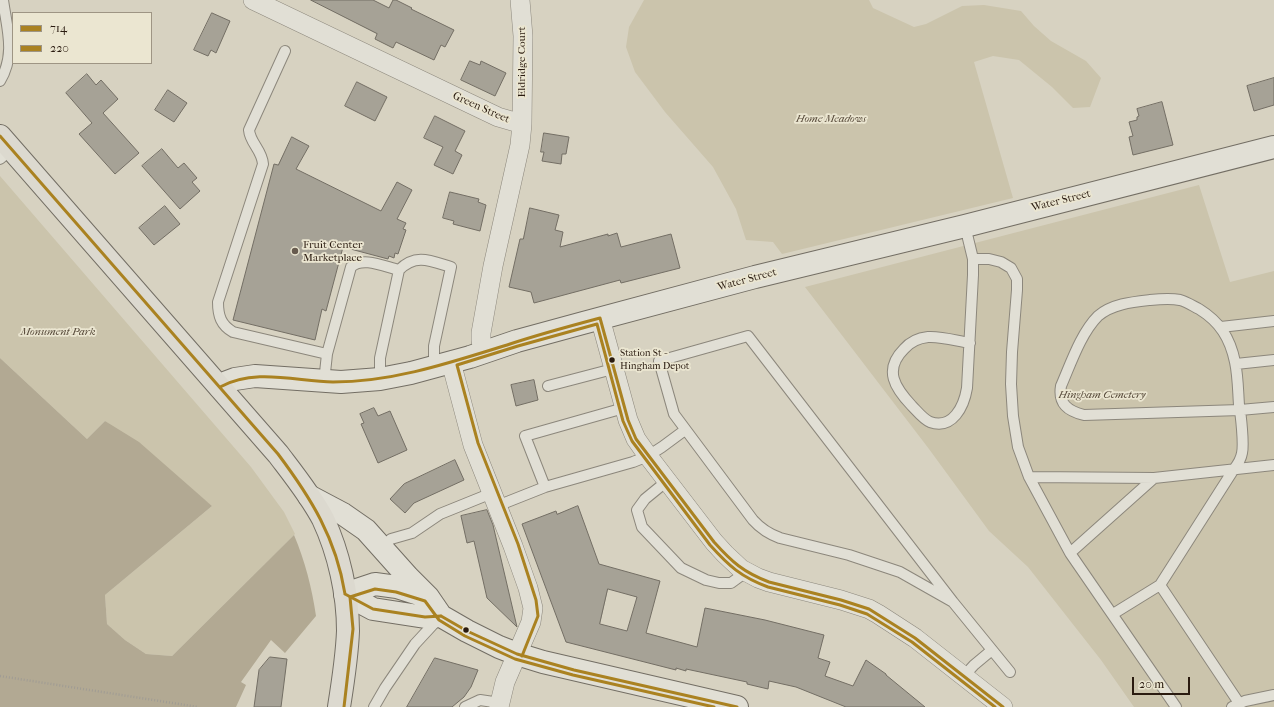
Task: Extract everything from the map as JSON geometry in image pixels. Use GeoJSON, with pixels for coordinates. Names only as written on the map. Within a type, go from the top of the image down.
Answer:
{"type":"FeatureCollection","features":[{"type":"Feature","properties":{"kind":"main road","name":"Water Street"},"geometry":{"type":"LineString","coordinates":[[220,387],[227,382],[236,379],[255,376],[324,382],[380,379],[444,364],[517,341],[755,277],[964,226],[1274,147]]}},
{"type":"Feature","properties":{"kind":"main road"},"geometry":{"type":"LineString","coordinates":[[4,148],[220,387],[278,454],[309,496],[330,535],[338,559],[345,594],[348,629],[339,707]]}},
{"type":"Feature","properties":{"kind":"main road"},"geometry":{"type":"LineString","coordinates":[[309,496],[343,514],[366,530],[428,597],[441,616],[467,631],[517,654],[582,672],[737,707]]}},
{"type":"Feature","properties":{"kind":"main road"},"geometry":{"type":"LineString","coordinates":[[345,594],[375,584],[397,587],[428,597]]}},
{"type":"Feature","properties":{"kind":"main road"},"geometry":{"type":"LineString","coordinates":[[345,594],[373,609],[425,617],[441,616]]}},
{"type":"Feature","properties":{"kind":"street","name":"Green Street"},"geometry":{"type":"LineString","coordinates":[[253,0],[498,117],[522,124],[520,145],[493,266],[481,333],[483,352]]}},
{"type":"Feature","properties":{"kind":"street","name":"Eldridge Court"},"geometry":{"type":"LineString","coordinates":[[520,0],[523,36],[522,124]]}},
{"type":"Feature","properties":{"kind":"street"},"geometry":{"type":"LineString","coordinates":[[600,318],[631,429],[648,456],[667,481],[714,542],[733,563],[746,572],[769,582],[841,600],[868,609],[904,630],[1002,707]]}},
{"type":"Feature","properties":{"kind":"street"},"geometry":{"type":"LineString","coordinates":[[444,364],[473,445],[528,588],[533,608],[531,622],[505,682],[499,705]]}},
{"type":"Feature","properties":{"kind":"lane"},"geometry":{"type":"LineString","coordinates":[[0,82],[5,73],[9,60],[10,48],[3,0]]}},
{"type":"Feature","properties":{"kind":"lane"},"geometry":{"type":"LineString","coordinates":[[285,51],[249,130],[250,139],[261,154],[263,164],[218,302],[218,311],[220,320],[225,327],[233,332],[327,354]]}},
{"type":"Feature","properties":{"kind":"lane"},"geometry":{"type":"LineString","coordinates":[[964,226],[973,259],[972,315],[967,388],[966,398],[962,408],[952,419],[945,423],[931,422],[924,418],[897,389],[893,373],[896,356],[908,345],[922,338],[937,338],[970,343]]}},
{"type":"Feature","properties":{"kind":"lane"},"geometry":{"type":"LineString","coordinates":[[973,259],[989,259],[1001,262],[1011,268],[1015,273],[1017,290],[1011,384],[1013,416],[1018,447],[1029,477],[1070,553],[1176,707]]}},
{"type":"Feature","properties":{"kind":"lane"},"geometry":{"type":"LineString","coordinates":[[380,379],[380,358],[399,270],[405,265],[418,260],[426,260],[451,267],[434,346],[434,356],[444,364]]}},
{"type":"Feature","properties":{"kind":"lane"},"geometry":{"type":"LineString","coordinates":[[324,382],[327,354],[351,267],[354,264],[365,262],[399,270]]}},
{"type":"Feature","properties":{"kind":"lane"},"geometry":{"type":"LineString","coordinates":[[1113,614],[1160,585],[1240,461],[1243,451],[1240,410],[1236,364],[1231,347],[1221,327],[1215,320],[1204,312],[1181,301],[1162,299],[1137,301],[1115,306],[1098,316],[1077,349],[1061,386],[1060,396],[1062,401],[1069,409],[1084,415],[1240,410],[1274,407]]}},
{"type":"Feature","properties":{"kind":"lane"},"geometry":{"type":"LineString","coordinates":[[1221,327],[1274,321]]}},
{"type":"Feature","properties":{"kind":"lane"},"geometry":{"type":"LineString","coordinates":[[953,602],[900,572],[849,555],[780,538],[765,531],[753,520],[674,414],[659,361],[748,336],[953,602],[1010,672]]}},
{"type":"Feature","properties":{"kind":"lane"},"geometry":{"type":"LineString","coordinates":[[1236,364],[1274,360]]}},
{"type":"Feature","properties":{"kind":"lane"},"geometry":{"type":"LineString","coordinates":[[548,386],[613,368]]}},
{"type":"Feature","properties":{"kind":"lane"},"geometry":{"type":"LineString","coordinates":[[546,487],[525,436],[624,408]]}},
{"type":"Feature","properties":{"kind":"lane"},"geometry":{"type":"LineString","coordinates":[[382,547],[391,539],[412,533],[440,514],[546,487],[633,462],[648,456],[685,430]]}},
{"type":"Feature","properties":{"kind":"lane"},"geometry":{"type":"LineString","coordinates":[[1029,477],[1154,478],[1274,465]]}},
{"type":"Feature","properties":{"kind":"lane"},"geometry":{"type":"LineString","coordinates":[[1070,553],[1154,478]]}},
{"type":"Feature","properties":{"kind":"lane"},"geometry":{"type":"LineString","coordinates":[[667,481],[645,499],[637,510],[642,527],[681,568],[706,580],[719,583],[731,583],[746,572]]}},
{"type":"Feature","properties":{"kind":"lane"},"geometry":{"type":"LineString","coordinates":[[1160,585],[1236,705],[1274,695]]}},
{"type":"Feature","properties":{"kind":"lane"},"geometry":{"type":"LineString","coordinates":[[374,707],[415,644],[441,616]]}},
{"type":"Feature","properties":{"kind":"lane"},"geometry":{"type":"LineString","coordinates":[[964,676],[974,665],[992,650]]}},
{"type":"Feature","properties":{"kind":"lane"},"geometry":{"type":"LineString","coordinates":[[465,707],[480,700],[499,705]]}},
{"type":"Feature","properties":{"kind":"path"},"geometry":{"type":"LineString","coordinates":[[0,676],[198,707]]}},
{"type":"Feature","properties":{"kind":"green space","name":"Home Meadows"},"geometry":{"type":"Polygon","coordinates":[[[644,0],[869,0],[873,8],[914,27],[926,24],[962,6],[984,5],[1021,11],[1034,26],[1051,41],[1086,61],[1101,78],[1090,107],[1073,108],[1052,87],[1019,60],[993,56],[974,62],[1013,198],[782,254],[773,242],[746,240],[736,209],[713,167],[665,112],[635,72],[626,47],[629,27],[644,0]]]}},
{"type":"Feature","properties":{"kind":"green space","name":"Monument Park"},"geometry":{"type":"Polygon","coordinates":[[[0,176],[251,467],[284,512],[295,534],[172,656],[146,654],[125,640],[107,624],[105,595],[212,506],[105,421],[87,439],[0,358],[0,176]]]}},
{"type":"Feature","properties":{"kind":"green space","name":"Hingham Cemetery"},"geometry":{"type":"Polygon","coordinates":[[[1199,185],[1230,282],[1274,271],[1274,707],[1134,707],[1101,660],[1028,567],[989,531],[929,449],[805,287],[1199,185]]]}},
{"type":"Feature","properties":{"kind":"shaded area"},"geometry":{"type":"Polygon","coordinates":[[[0,358],[87,439],[105,421],[139,442],[212,506],[105,595],[107,624],[125,640],[146,654],[172,656],[294,535],[308,575],[316,616],[285,653],[271,640],[241,682],[246,685],[236,707],[0,707],[0,358]]]}},
{"type":"Feature","properties":{"kind":"building"},"geometry":{"type":"Polygon","coordinates":[[[311,0],[373,0],[389,8],[393,0],[396,0],[454,30],[445,47],[441,45],[434,60],[396,42],[393,48],[375,39],[377,34],[311,0]]]}},
{"type":"Feature","properties":{"kind":"building"},"geometry":{"type":"Polygon","coordinates":[[[212,13],[230,21],[216,53],[211,50],[208,56],[194,50],[212,13]]]}},
{"type":"Feature","properties":{"kind":"building"},"geometry":{"type":"Polygon","coordinates":[[[470,61],[480,65],[481,61],[506,73],[495,96],[461,80],[470,61]]]}},
{"type":"Feature","properties":{"kind":"building"},"geometry":{"type":"Polygon","coordinates":[[[87,74],[96,85],[101,80],[118,99],[103,113],[139,153],[115,174],[79,134],[92,123],[66,93],[87,74]]]}},
{"type":"Feature","properties":{"kind":"building"},"geometry":{"type":"Polygon","coordinates":[[[1274,78],[1274,105],[1254,111],[1247,86],[1274,78]]]}},
{"type":"Feature","properties":{"kind":"building"},"geometry":{"type":"Polygon","coordinates":[[[357,82],[387,97],[375,121],[345,106],[357,82]]]}},
{"type":"Feature","properties":{"kind":"building"},"geometry":{"type":"Polygon","coordinates":[[[168,90],[187,103],[174,122],[155,110],[168,90]]]}},
{"type":"Feature","properties":{"kind":"building"},"geometry":{"type":"Polygon","coordinates":[[[1162,102],[1173,145],[1133,155],[1129,137],[1133,136],[1129,122],[1137,120],[1137,117],[1139,116],[1137,109],[1162,102]]]}},
{"type":"Feature","properties":{"kind":"building"},"geometry":{"type":"Polygon","coordinates":[[[435,116],[465,131],[455,151],[462,155],[453,174],[434,165],[443,147],[424,138],[435,116]]]}},
{"type":"Feature","properties":{"kind":"building"},"geometry":{"type":"Polygon","coordinates":[[[544,133],[569,137],[566,154],[562,154],[561,164],[542,161],[544,152],[541,152],[544,133]]]}},
{"type":"Feature","properties":{"kind":"building","name":"Fruit Center Marketplace"},"geometry":{"type":"Polygon","coordinates":[[[292,137],[309,146],[296,169],[381,211],[397,182],[412,190],[397,219],[406,223],[403,229],[406,230],[398,254],[395,253],[394,258],[389,256],[388,259],[343,247],[326,311],[322,309],[315,340],[233,320],[274,164],[278,165],[292,137]]]}},
{"type":"Feature","properties":{"kind":"building"},"geometry":{"type":"Polygon","coordinates":[[[162,149],[178,168],[184,163],[197,178],[192,182],[200,191],[180,209],[142,166],[162,149]]]}},
{"type":"Feature","properties":{"kind":"building"},"geometry":{"type":"Polygon","coordinates":[[[450,192],[479,199],[478,202],[486,205],[480,231],[453,224],[454,221],[443,218],[450,192]]]}},
{"type":"Feature","properties":{"kind":"building"},"geometry":{"type":"Polygon","coordinates":[[[165,206],[180,224],[154,245],[139,228],[165,206]]]}},
{"type":"Feature","properties":{"kind":"building"},"geometry":{"type":"Polygon","coordinates":[[[530,208],[559,215],[555,230],[563,232],[560,247],[608,234],[608,236],[617,233],[621,247],[671,234],[680,268],[621,283],[620,280],[534,303],[531,292],[509,287],[520,239],[523,239],[530,208]]]}},
{"type":"Feature","properties":{"kind":"building"},"geometry":{"type":"Polygon","coordinates":[[[534,380],[538,400],[516,406],[511,385],[534,380]]]}},
{"type":"Feature","properties":{"kind":"building"},"geometry":{"type":"Polygon","coordinates":[[[374,408],[378,416],[390,411],[407,450],[378,463],[361,424],[364,423],[360,414],[374,408]]]}},
{"type":"Feature","properties":{"kind":"building"},"geometry":{"type":"Polygon","coordinates":[[[455,460],[464,480],[414,503],[405,513],[390,499],[404,484],[455,460]]]}},
{"type":"Feature","properties":{"kind":"building"},"geometry":{"type":"Polygon","coordinates":[[[578,506],[599,564],[660,581],[646,633],[697,647],[705,608],[765,620],[824,635],[818,658],[830,662],[825,676],[853,686],[866,660],[886,674],[925,707],[846,707],[796,687],[769,681],[768,689],[747,684],[747,682],[686,669],[686,671],[676,668],[676,670],[566,642],[522,524],[556,511],[557,514],[578,506]],[[608,589],[600,624],[627,631],[637,597],[608,589]]]}},
{"type":"Feature","properties":{"kind":"building"},"geometry":{"type":"Polygon","coordinates":[[[487,510],[493,525],[517,627],[487,598],[474,541],[467,543],[461,516],[487,510]]]}},
{"type":"Feature","properties":{"kind":"building"},"geometry":{"type":"Polygon","coordinates":[[[270,657],[287,659],[281,707],[254,707],[259,670],[270,657]]]}},
{"type":"Feature","properties":{"kind":"building"},"geometry":{"type":"Polygon","coordinates":[[[435,658],[478,670],[471,687],[464,697],[452,707],[407,707],[435,658]]]}},
{"type":"Feature","properties":{"kind":"transit line","name":"714"},"geometry":{"type":"LineString","coordinates":[[0,136],[278,454],[311,503],[329,537],[341,574],[345,594]]}},
{"type":"Feature","properties":{"kind":"transit line","name":"714"},"geometry":{"type":"LineString","coordinates":[[600,318],[628,420],[636,439],[714,542],[738,566],[769,582],[841,600],[869,609],[915,638],[1003,707]]}},
{"type":"Feature","properties":{"kind":"transit line","name":"714"},"geometry":{"type":"LineString","coordinates":[[220,387],[233,381],[261,377],[333,382],[378,379],[401,375],[445,364],[544,333],[600,318]]}},
{"type":"Feature","properties":{"kind":"transit line","name":"220"},"geometry":{"type":"LineString","coordinates":[[522,656],[538,616],[536,600],[518,544],[478,443],[457,365],[597,324],[623,421],[632,441],[710,545],[723,559],[743,575],[768,587],[840,605],[867,614],[912,642],[995,707]]}},
{"type":"Feature","properties":{"kind":"transit line","name":"220"},"geometry":{"type":"LineString","coordinates":[[344,707],[353,629],[350,597],[375,589],[396,592],[425,601],[439,620],[465,636],[515,659],[573,675],[714,707]]}},
{"type":"Feature","properties":{"kind":"transit line","name":"714"},"geometry":{"type":"LineString","coordinates":[[345,594],[373,609],[425,617],[441,616]]}},
{"type":"Feature","properties":{"kind":"transit line","name":"714"},"geometry":{"type":"LineString","coordinates":[[441,616],[467,631],[517,654],[574,670],[737,707]]}},
{"type":"Feature","properties":{"kind":"place","name":"Fruit Center Marketplace"},"geometry":{"type":"Point","coordinates":[295,251]}},
{"type":"Feature","properties":{"kind":"place","name":"Station St - Hingham Depot"},"geometry":{"type":"Point","coordinates":[612,360]}}]}
